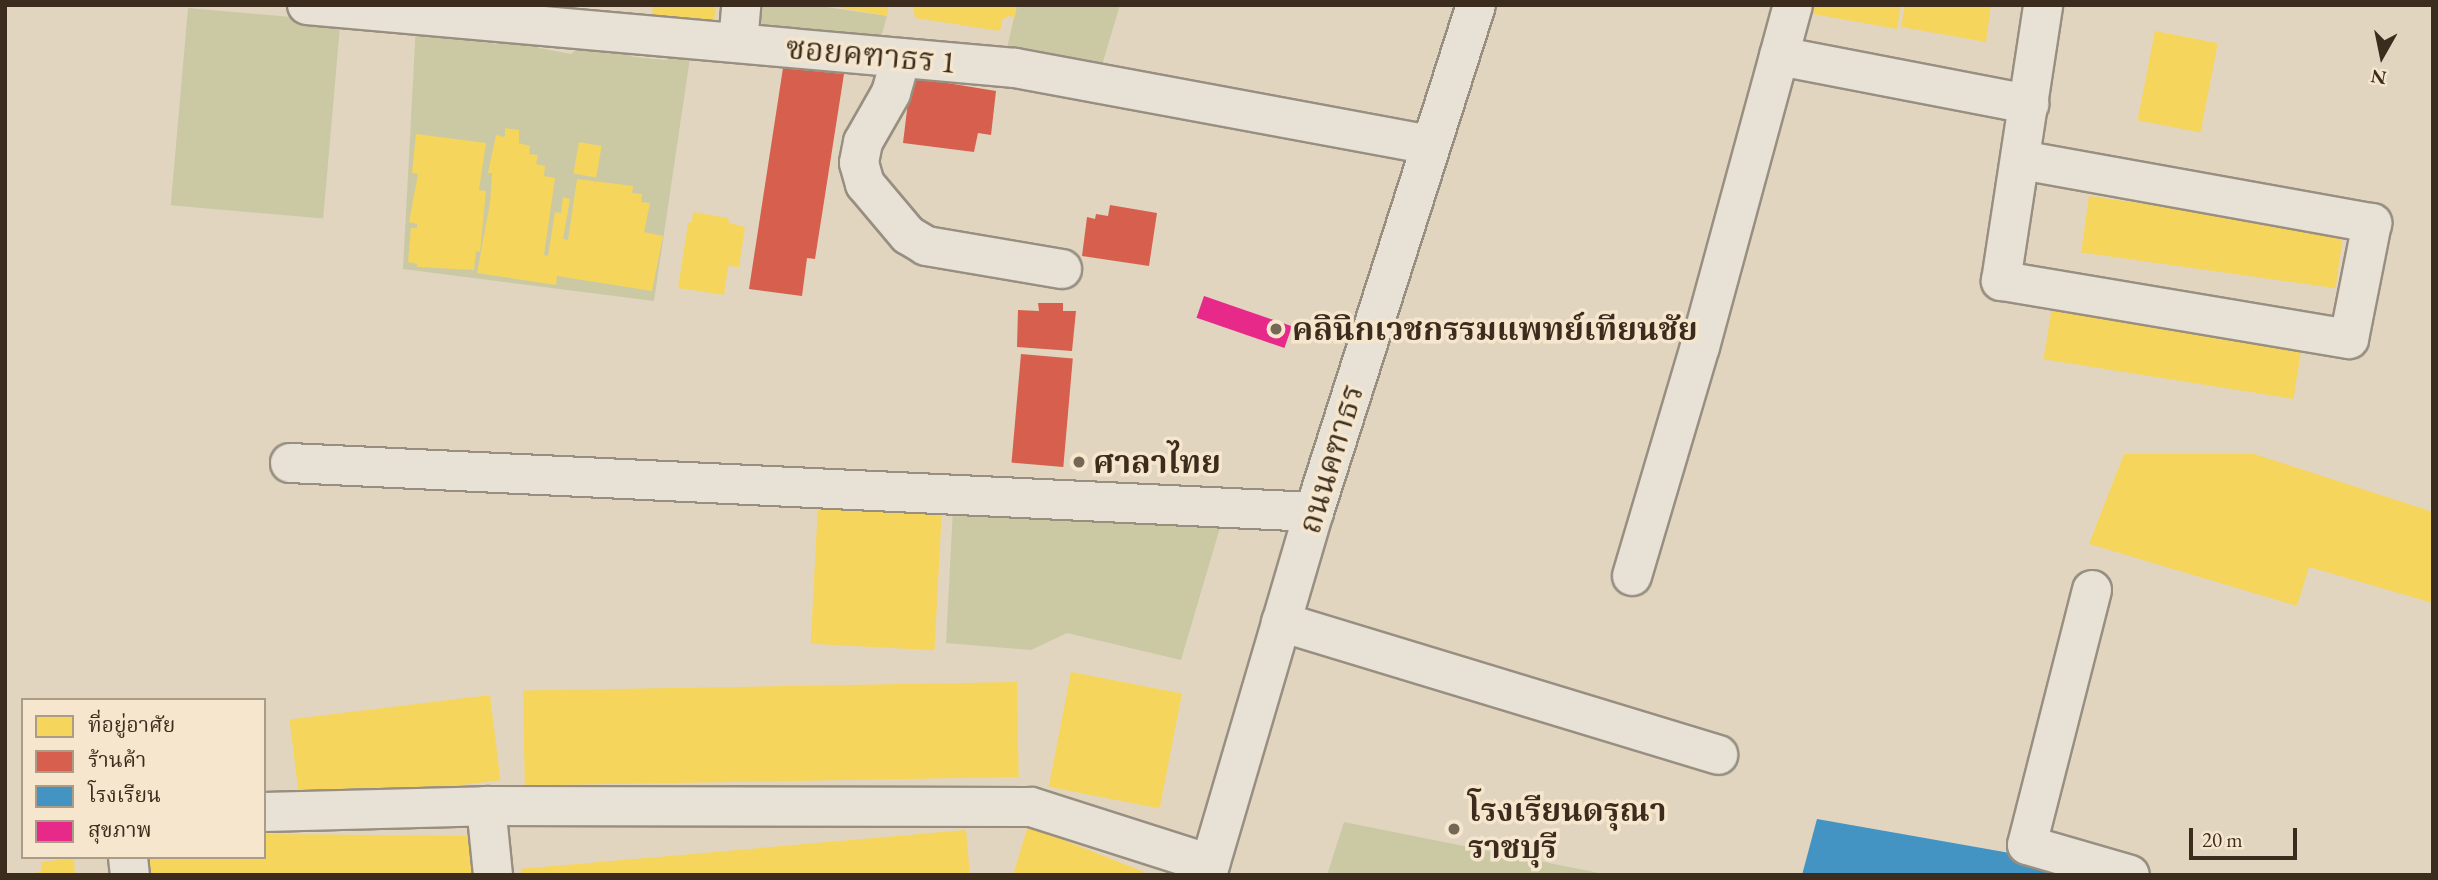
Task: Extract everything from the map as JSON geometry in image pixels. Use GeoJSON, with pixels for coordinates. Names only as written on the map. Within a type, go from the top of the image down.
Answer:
{"type":"FeatureCollection","features":[{"type":"Feature","properties":{"kind":"street","name":"ซอยคฑาธร 1"},"geometry":{"type":"LineString","coordinates":[[307,5],[1015,68],[1430,145]]}},
{"type":"Feature","properties":{"kind":"street"},"geometry":{"type":"LineString","coordinates":[[738,43],[741,5]]}},
{"type":"Feature","properties":{"kind":"street","name":"ถนนคฑาธร"},"geometry":{"type":"LineString","coordinates":[[1208,869],[1314,512],[1476,5]]}},
{"type":"Feature","properties":{"kind":"street"},"geometry":{"type":"LineString","coordinates":[[1632,576],[1700,347],[1793,5]]}},
{"type":"Feature","properties":{"kind":"street"},"geometry":{"type":"LineString","coordinates":[[2021,160],[2372,223],[2349,339],[2001,281],[2043,5]]}},
{"type":"Feature","properties":{"kind":"street"},"geometry":{"type":"LineString","coordinates":[[1779,56],[2029,104]]}},
{"type":"Feature","properties":{"kind":"street"},"geometry":{"type":"LineString","coordinates":[[901,58],[891,93],[863,142],[859,163],[865,184],[908,235],[926,246],[1062,269]]}},
{"type":"Feature","properties":{"kind":"street"},"geometry":{"type":"LineString","coordinates":[[290,463],[1314,512]]}},
{"type":"Feature","properties":{"kind":"street"},"geometry":{"type":"LineString","coordinates":[[2092,590],[2027,845],[2130,875]]}},
{"type":"Feature","properties":{"kind":"street"},"geometry":{"type":"LineString","coordinates":[[1281,622],[1718,755]]}},
{"type":"Feature","properties":{"kind":"street"},"geometry":{"type":"LineString","coordinates":[[486,806],[493,875]]}},
{"type":"Feature","properties":{"kind":"street"},"geometry":{"type":"LineString","coordinates":[[266,812],[486,806],[1031,807],[1208,869]]}},
{"type":"Feature","properties":{"kind":"green space"},"geometry":{"type":"Polygon","coordinates":[[[750,5],[813,5],[887,16],[880,41],[747,30],[750,5]]]}},
{"type":"Feature","properties":{"kind":"green space"},"geometry":{"type":"Polygon","coordinates":[[[1017,5],[1120,5],[1102,65],[1006,52],[1017,5]]]}},
{"type":"Feature","properties":{"kind":"green space"},"geometry":{"type":"Polygon","coordinates":[[[188,8],[340,21],[323,219],[171,205],[188,8]]]}},
{"type":"Feature","properties":{"kind":"green space"},"geometry":{"type":"Polygon","coordinates":[[[416,24],[461,31],[469,40],[496,44],[502,37],[534,41],[539,48],[571,54],[580,46],[626,46],[633,57],[667,60],[676,50],[691,51],[654,301],[403,269],[416,24]]]}},
{"type":"Feature","properties":{"kind":"green space"},"geometry":{"type":"Polygon","coordinates":[[[953,508],[1222,521],[1181,660],[1067,633],[1031,650],[946,643],[953,508]]]}},
{"type":"Feature","properties":{"kind":"green space"},"geometry":{"type":"Polygon","coordinates":[[[1344,822],[1609,875],[1327,875],[1344,822]]]}},
{"type":"Feature","properties":{"kind":"building: ที่อยู่อาศัย"},"geometry":{"type":"Polygon","coordinates":[[[653,5],[716,5],[714,21],[652,16],[653,5]]]}},
{"type":"Feature","properties":{"kind":"building: ที่อยู่อาศัย"},"geometry":{"type":"Polygon","coordinates":[[[824,5],[889,5],[887,16],[824,5]]]}},
{"type":"Feature","properties":{"kind":"building: ที่อยู่อาศัย"},"geometry":{"type":"Polygon","coordinates":[[[913,5],[1017,5],[1015,17],[1008,16],[1002,20],[1000,31],[915,18],[913,5]]]}},
{"type":"Feature","properties":{"kind":"building: ที่อยู่อาศัย"},"geometry":{"type":"Polygon","coordinates":[[[1815,5],[1901,5],[1897,29],[1813,14],[1815,5]]]}},
{"type":"Feature","properties":{"kind":"building: ที่อยู่อาศัย"},"geometry":{"type":"Polygon","coordinates":[[[1905,5],[1991,5],[1986,42],[1901,27],[1905,5]]]}},
{"type":"Feature","properties":{"kind":"building: ที่อยู่อาศัย"},"geometry":{"type":"Polygon","coordinates":[[[2155,31],[2218,43],[2200,133],[2138,120],[2155,31]]]}},
{"type":"Feature","properties":{"kind":"building: ที่อยู่อาศัย"},"geometry":{"type":"Polygon","coordinates":[[[505,128],[519,130],[519,143],[530,146],[529,154],[538,155],[536,164],[545,166],[544,176],[555,178],[544,255],[548,256],[555,212],[561,213],[563,197],[570,199],[563,239],[568,240],[577,179],[633,186],[632,193],[642,194],[641,202],[650,203],[644,232],[663,236],[652,291],[557,276],[556,285],[477,273],[490,203],[492,173],[488,173],[496,135],[505,137],[505,128]]]}},
{"type":"Feature","properties":{"kind":"building: ที่อยู่อาศัย"},"geometry":{"type":"Polygon","coordinates":[[[416,134],[486,143],[479,190],[486,191],[480,252],[476,251],[474,270],[417,267],[417,264],[408,262],[411,228],[417,228],[417,224],[409,222],[418,174],[412,173],[416,134]]]}},
{"type":"Feature","properties":{"kind":"building: ที่อยู่อาศัย"},"geometry":{"type":"Polygon","coordinates":[[[579,142],[602,146],[596,178],[573,174],[579,142]]]}},
{"type":"Feature","properties":{"kind":"building: ที่อยู่อาศัย"},"geometry":{"type":"Polygon","coordinates":[[[2089,196],[2343,232],[2336,288],[2081,252],[2089,196]]]}},
{"type":"Feature","properties":{"kind":"building: ที่อยู่อาศัย"},"geometry":{"type":"Polygon","coordinates":[[[693,212],[728,218],[729,223],[745,227],[739,267],[728,266],[724,295],[678,288],[688,223],[692,222],[693,212]]]}},
{"type":"Feature","properties":{"kind":"building: ที่อยู่อาศัย"},"geometry":{"type":"Polygon","coordinates":[[[2052,306],[2302,346],[2293,399],[2044,359],[2052,306]]]}},
{"type":"Feature","properties":{"kind":"building: ที่อยู่อาศัย"},"geometry":{"type":"Polygon","coordinates":[[[2124,454],[2254,454],[2433,512],[2433,603],[2309,567],[2297,606],[2089,544],[2124,454]]]}},
{"type":"Feature","properties":{"kind":"building: ที่อยู่อาศัย"},"geometry":{"type":"Polygon","coordinates":[[[818,504],[942,510],[935,650],[811,644],[818,504]]]}},
{"type":"Feature","properties":{"kind":"building: ที่อยู่อาศัย"},"geometry":{"type":"Polygon","coordinates":[[[1071,672],[1182,694],[1160,808],[1049,787],[1071,672]]]}},
{"type":"Feature","properties":{"kind":"building: ที่อยู่อาศัย"},"geometry":{"type":"Polygon","coordinates":[[[1017,682],[1019,777],[525,786],[523,691],[1017,682]]]}},
{"type":"Feature","properties":{"kind":"building: ที่อยู่อาศัย"},"geometry":{"type":"Polygon","coordinates":[[[490,695],[500,780],[300,805],[290,720],[490,695]]]}},
{"type":"Feature","properties":{"kind":"building: ที่อยู่อาศัย"},"geometry":{"type":"Polygon","coordinates":[[[1028,826],[1144,872],[1143,875],[1013,875],[1028,826]]]}},
{"type":"Feature","properties":{"kind":"building: ที่อยู่อาศัย"},"geometry":{"type":"Polygon","coordinates":[[[966,830],[970,875],[522,875],[522,869],[966,830]]]}},
{"type":"Feature","properties":{"kind":"building: ที่อยู่อาศัย"},"geometry":{"type":"Polygon","coordinates":[[[266,834],[485,836],[488,875],[137,875],[135,859],[266,859],[266,834]]]}},
{"type":"Feature","properties":{"kind":"building: ที่อยู่อาศัย"},"geometry":{"type":"Polygon","coordinates":[[[74,859],[75,875],[28,875],[42,871],[41,862],[74,859]]]}},
{"type":"Feature","properties":{"kind":"building: ร้านค้า"},"geometry":{"type":"Polygon","coordinates":[[[783,68],[844,74],[815,259],[807,258],[802,296],[749,289],[783,68]]]}},
{"type":"Feature","properties":{"kind":"building: ร้านค้า"},"geometry":{"type":"Polygon","coordinates":[[[911,77],[996,91],[991,135],[978,133],[974,152],[903,143],[911,77]]]}},
{"type":"Feature","properties":{"kind":"building: ร้านค้า"},"geometry":{"type":"Polygon","coordinates":[[[1110,205],[1157,213],[1149,266],[1082,256],[1087,217],[1095,219],[1096,214],[1108,216],[1110,205]]]}},
{"type":"Feature","properties":{"kind":"building: ร้านค้า"},"geometry":{"type":"Polygon","coordinates":[[[1038,303],[1063,303],[1063,311],[1076,311],[1072,351],[1017,347],[1018,310],[1039,311],[1038,303]]]}},
{"type":"Feature","properties":{"kind":"building: ร้านค้า"},"geometry":{"type":"Polygon","coordinates":[[[1021,354],[1073,359],[1063,467],[1012,463],[1021,354]]]}},
{"type":"Feature","properties":{"kind":"building: โรงเรียน"},"geometry":{"type":"Polygon","coordinates":[[[1817,819],[2049,860],[2096,875],[1802,875],[1817,819]]]}},
{"type":"Feature","properties":{"kind":"building: สุขภาพ"},"geometry":{"type":"Polygon","coordinates":[[[1204,296],[1292,326],[1284,348],[1197,318],[1204,296]]]}},
{"type":"Feature","properties":{"kind":"place","name":"คลินิกเวชกรรมแพทย์เทียนชัย"},"geometry":{"type":"Point","coordinates":[1276,329]}},
{"type":"Feature","properties":{"kind":"place","name":"ศาลาไทย"},"geometry":{"type":"Point","coordinates":[1079,462]}},
{"type":"Feature","properties":{"kind":"place","name":"โรงเรียนดรุณา ราชบุรี"},"geometry":{"type":"Point","coordinates":[1454,829]}}]}
